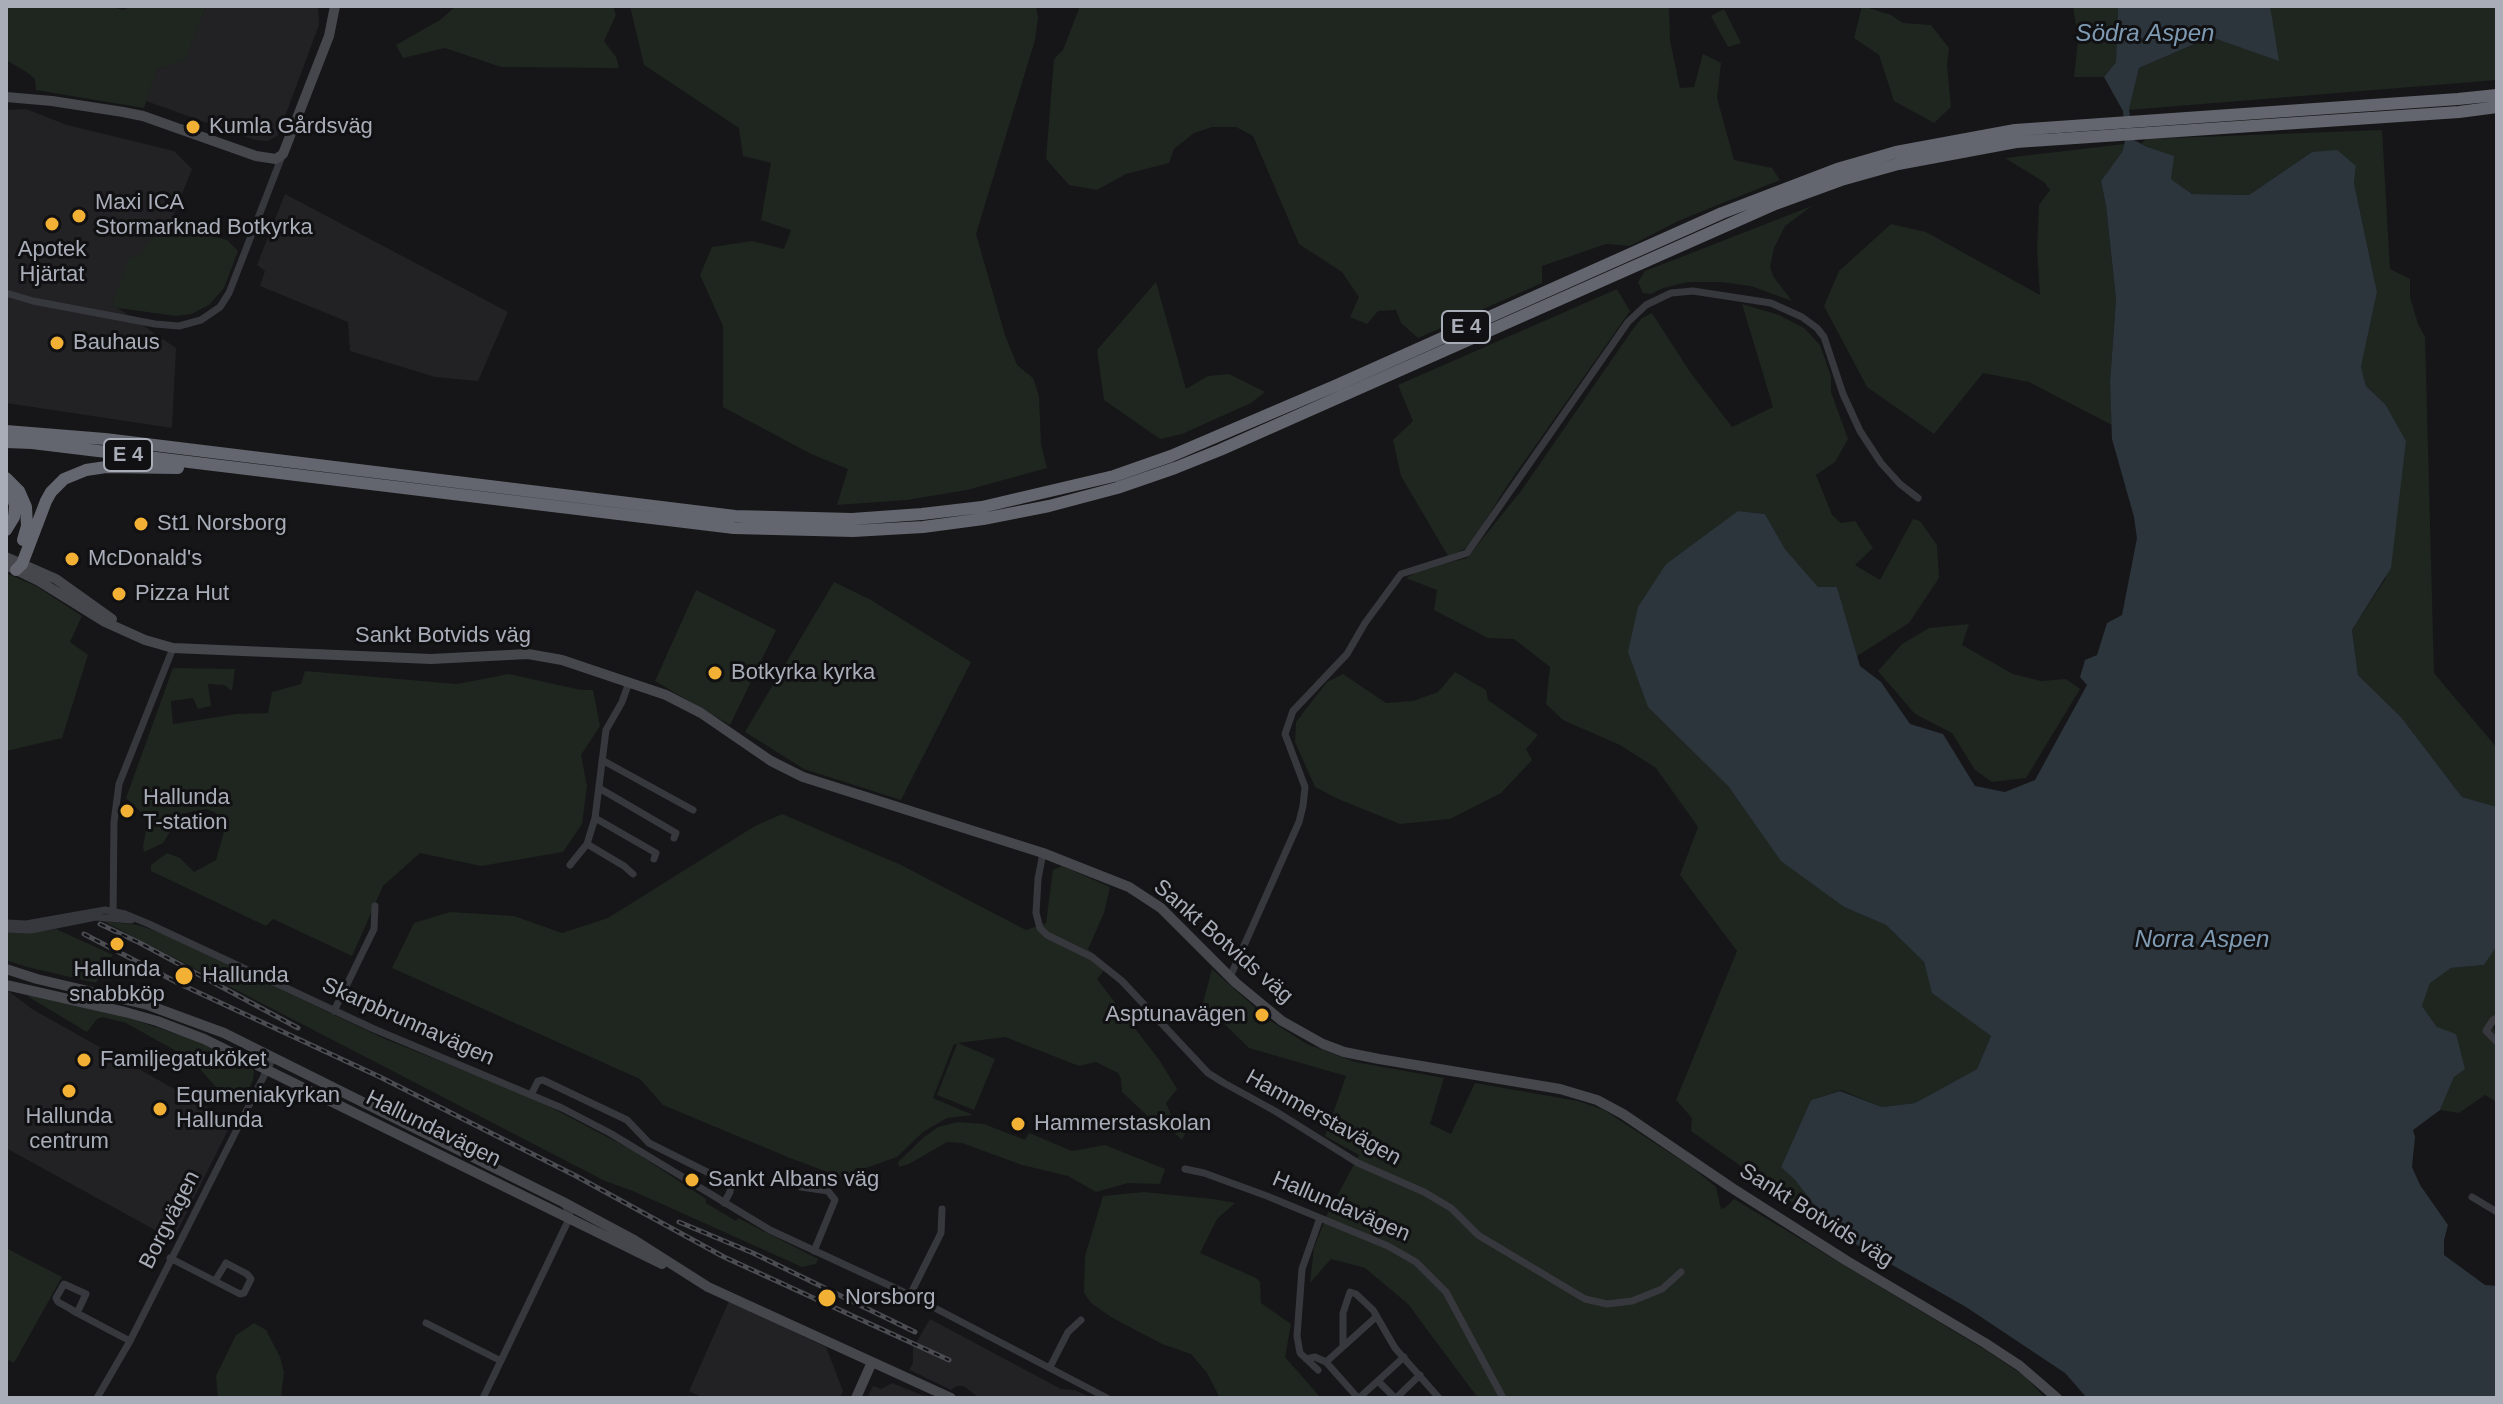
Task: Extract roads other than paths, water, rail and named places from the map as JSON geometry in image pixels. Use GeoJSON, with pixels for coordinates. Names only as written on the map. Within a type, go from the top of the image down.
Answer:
{"type":"FeatureCollection","features":[{"type":"Feature","properties":{"kind":"highway","name":"E 4"},"geometry":{"type":"LineString","coordinates":[[6,442],[250,464],[735,516],[852,519],[982,507],[1100,479],[1171,456],[1722,213],[1837,169],[1896,152],[2015,130],[2497,95]]}},
{"type":"Feature","properties":{"kind":"highway","name":"E 4"},"geometry":{"type":"LineString","coordinates":[[6,431],[105,439],[250,464],[734,528],[853,531],[923,527],[1049,506],[1117,488],[1190,462],[1763,209],[1841,180],[1898,164],[2016,142],[2497,107]]}},
{"type":"Feature","properties":{"kind":"highway"},"geometry":{"type":"LineString","coordinates":[[6,423],[59,429],[105,439]]}},
{"type":"Feature","properties":{"kind":"highway"},"geometry":{"type":"LineString","coordinates":[[13,563],[51,492],[71,476],[106,467],[250,464]]}},
{"type":"Feature","properties":{"kind":"highway"},"geometry":{"type":"LineString","coordinates":[[6,480],[19,491],[28,517],[26,531],[13,563]]}},
{"type":"Feature","properties":{"kind":"highway"},"geometry":{"type":"LineString","coordinates":[[6,480],[15,506],[14,517],[6,530]]}},
{"type":"Feature","properties":{"kind":"main road"},"geometry":{"type":"LineString","coordinates":[[6,97],[143,116],[256,156],[276,159],[283,154],[329,36],[335,6]]}},
{"type":"Feature","properties":{"kind":"main road","name":"Sankt Botvids väg"},"geometry":{"type":"LineString","coordinates":[[13,563],[105,622],[145,640],[173,648],[431,659],[528,654],[562,660],[686,705],[771,761],[803,777],[1103,875],[1129,887],[1173,919],[1230,977],[1290,1027],[1344,1052],[1560,1089],[1610,1107],[1847,1261],[2020,1366],[2057,1398]]}},
{"type":"Feature","properties":{"kind":"main road","name":"Hallundavägen"},"geometry":{"type":"LineString","coordinates":[[6,969],[124,998],[224,1033],[563,1202],[634,1240],[700,1281]]}},
{"type":"Feature","properties":{"kind":"main road","name":"Hallundavägen"},"geometry":{"type":"LineString","coordinates":[[6,976],[37,979]]}},
{"type":"Feature","properties":{"kind":"main road","name":"Hallundavägen"},"geometry":{"type":"LineString","coordinates":[[6,985],[157,1021],[204,1039],[787,1325],[951,1398]]}},
{"type":"Feature","properties":{"kind":"main road"},"geometry":{"type":"LineString","coordinates":[[856,1398],[872,1362]]}},
{"type":"Feature","properties":{"kind":"street"},"geometry":{"type":"LineString","coordinates":[[6,293],[155,324],[179,326],[201,320],[220,307],[229,293],[283,154]]}},
{"type":"Feature","properties":{"kind":"street"},"geometry":{"type":"LineString","coordinates":[[1230,977],[1299,822],[1303,806],[1305,787],[1285,734],[1293,711],[1347,654],[1365,623],[1401,574],[1467,553],[1628,322],[1646,305],[1671,293],[1702,291],[1771,303],[1802,317],[1824,337],[1843,394],[1860,431],[1881,463],[1918,498]]}},
{"type":"Feature","properties":{"kind":"street"},"geometry":{"type":"LineString","coordinates":[[114,914],[114,822],[119,784],[173,648]]}},
{"type":"Feature","properties":{"kind":"street"},"geometry":{"type":"LineString","coordinates":[[570,865],[587,844],[595,818],[606,730],[629,682]]}},
{"type":"Feature","properties":{"kind":"street"},"geometry":{"type":"LineString","coordinates":[[602,760],[693,810]]}},
{"type":"Feature","properties":{"kind":"street"},"geometry":{"type":"LineString","coordinates":[[599,788],[676,833],[674,838]]}},
{"type":"Feature","properties":{"kind":"street"},"geometry":{"type":"LineString","coordinates":[[595,818],[656,853],[654,859]]}},
{"type":"Feature","properties":{"kind":"street"},"geometry":{"type":"LineString","coordinates":[[587,844],[633,874]]}},
{"type":"Feature","properties":{"kind":"street","name":"Hammerstavägen"},"geometry":{"type":"LineString","coordinates":[[1043,853],[1036,913],[1040,928],[1047,935],[1092,957],[1122,981],[1208,1073],[1358,1163],[1424,1192],[1451,1208],[1478,1235],[1585,1299],[1607,1304],[1632,1301],[1662,1289],[1681,1272]]}},
{"type":"Feature","properties":{"kind":"street"},"geometry":{"type":"LineString","coordinates":[[334,1011],[374,929],[375,906]]}},
{"type":"Feature","properties":{"kind":"street","name":"Skarpbrunnavägen"},"geometry":{"type":"LineString","coordinates":[[6,923],[26,924],[95,911],[141,921],[334,1011],[531,1095],[610,1133],[770,1230],[910,1295],[1107,1398]]}},
{"type":"Feature","properties":{"kind":"street","name":"Skarpbrunnavägen"},"geometry":{"type":"LineString","coordinates":[[6,929],[31,930],[114,914]]}},
{"type":"Feature","properties":{"kind":"street"},"geometry":{"type":"LineString","coordinates":[[2497,1018],[2486,1031],[2497,1042]]}},
{"type":"Feature","properties":{"kind":"street","name":"Borgvägen"},"geometry":{"type":"LineString","coordinates":[[97,1398],[130,1341],[273,1058]]}},
{"type":"Feature","properties":{"kind":"street"},"geometry":{"type":"LineString","coordinates":[[531,1095],[538,1081],[543,1080],[627,1120],[649,1143],[731,1184],[724,1203]]}},
{"type":"Feature","properties":{"kind":"street","name":"Hallundavägen"},"geometry":{"type":"LineString","coordinates":[[1185,1169],[1267,1196],[1388,1246],[1416,1262],[1437,1281],[1454,1305],[1503,1398]]}},
{"type":"Feature","properties":{"kind":"street"},"geometry":{"type":"LineString","coordinates":[[801,1187],[828,1191],[835,1200],[814,1251]]}},
{"type":"Feature","properties":{"kind":"street"},"geometry":{"type":"LineString","coordinates":[[2472,1197],[2497,1212]]}},
{"type":"Feature","properties":{"kind":"street"},"geometry":{"type":"LineString","coordinates":[[483,1398],[569,1219],[570,1214],[563,1202]]}},
{"type":"Feature","properties":{"kind":"street"},"geometry":{"type":"LineString","coordinates":[[910,1295],[941,1233],[942,1209]]}},
{"type":"Feature","properties":{"kind":"street"},"geometry":{"type":"LineString","coordinates":[[569,1219],[586,1214]]}},
{"type":"Feature","properties":{"kind":"street"},"geometry":{"type":"LineString","coordinates":[[1318,1370],[1300,1353],[1297,1336],[1302,1269],[1320,1218]]}},
{"type":"Feature","properties":{"kind":"street"},"geometry":{"type":"LineString","coordinates":[[170,1258],[240,1294],[244,1293],[251,1279],[226,1263],[215,1281]]}},
{"type":"Feature","properties":{"kind":"street"},"geometry":{"type":"LineString","coordinates":[[77,1313],[86,1294],[64,1284],[56,1301],[77,1313],[130,1341]]}},
{"type":"Feature","properties":{"kind":"street"},"geometry":{"type":"LineString","coordinates":[[1343,1344],[1343,1313],[1350,1292],[1373,1310],[1395,1348],[1439,1398]]}},
{"type":"Feature","properties":{"kind":"street"},"geometry":{"type":"LineString","coordinates":[[1326,1362],[1376,1317]]}},
{"type":"Feature","properties":{"kind":"street"},"geometry":{"type":"LineString","coordinates":[[1050,1367],[1068,1332],[1081,1320]]}},
{"type":"Feature","properties":{"kind":"street"},"geometry":{"type":"LineString","coordinates":[[426,1323],[501,1361]]}},
{"type":"Feature","properties":{"kind":"street"},"geometry":{"type":"LineString","coordinates":[[1306,1359],[1315,1357],[1326,1362],[1358,1398],[1404,1357]]}},
{"type":"Feature","properties":{"kind":"street"},"geometry":{"type":"LineString","coordinates":[[1378,1381],[1396,1398],[1420,1375]]}},
{"type":"Feature","properties":{"kind":"water","name":"Norra Aspen"},"geometry":{"type":"Polygon","coordinates":[[[2118,6],[2270,6],[2279,61],[2211,37],[2139,68],[2129,110],[2134,140],[2174,156],[2171,179],[2192,194],[2249,195],[2312,152],[2337,150],[2356,166],[2354,183],[2377,292],[2361,367],[2366,386],[2385,404],[2406,441],[2391,568],[2352,630],[2358,675],[2401,717],[2462,797],[2497,807],[2497,946],[2484,965],[2451,968],[2430,983],[2422,1006],[2437,1027],[2456,1034],[2465,1069],[2454,1077],[2440,1110],[2413,1130],[2412,1167],[2420,1185],[2448,1225],[2444,1255],[2485,1285],[2497,1286],[2497,1398],[2087,1398],[2065,1373],[1966,1307],[1836,1233],[1795,1180],[1781,1167],[1811,1100],[1840,1091],[1882,1107],[1915,1103],[1977,1069],[1991,1036],[1932,993],[1924,962],[1886,925],[1844,907],[1781,861],[1728,786],[1648,707],[1628,652],[1638,607],[1666,564],[1738,511],[1765,514],[1785,549],[1818,587],[1837,587],[1860,666],[1881,682],[1910,724],[1943,734],[1975,786],[2005,792],[2035,780],[2087,685],[2080,677],[2085,660],[2097,655],[2107,623],[2122,615],[2137,538],[2112,439],[2110,382],[2116,299],[2101,181],[2122,152],[2125,141],[2123,111],[2104,77],[2116,62],[2118,6]]]}},
{"type":"Feature","properties":{"kind":"railway"},"geometry":{"type":"LineString","coordinates":[[100,924],[298,1028]]}},
{"type":"Feature","properties":{"kind":"railway"},"geometry":{"type":"LineString","coordinates":[[84,934],[180,984],[380,1077],[576,1176],[724,1257],[949,1360]]}},
{"type":"Feature","properties":{"kind":"railway"},"geometry":{"type":"LineString","coordinates":[[679,1222],[753,1253],[915,1332]]}},
{"type":"Feature","properties":{"kind":"place","name":"Kumla Gårdsväg"},"geometry":{"type":"Point","coordinates":[193,127]}},
{"type":"Feature","properties":{"kind":"place","name":"Maxi ICA Stormarknad Botkyrka"},"geometry":{"type":"Point","coordinates":[79,216]}},
{"type":"Feature","properties":{"kind":"place","name":"Apotek Hjärtat"},"geometry":{"type":"Point","coordinates":[52,224]}},
{"type":"Feature","properties":{"kind":"place","name":"Bauhaus"},"geometry":{"type":"Point","coordinates":[57,343]}},
{"type":"Feature","properties":{"kind":"place","name":"St1 Norsborg"},"geometry":{"type":"Point","coordinates":[141,524]}},
{"type":"Feature","properties":{"kind":"place","name":"McDonald's"},"geometry":{"type":"Point","coordinates":[72,559]}},
{"type":"Feature","properties":{"kind":"place","name":"Pizza Hut"},"geometry":{"type":"Point","coordinates":[119,594]}},
{"type":"Feature","properties":{"kind":"place","name":"Botkyrka kyrka"},"geometry":{"type":"Point","coordinates":[715,673]}},
{"type":"Feature","properties":{"kind":"place","name":"Hallunda T-station"},"geometry":{"type":"Point","coordinates":[127,811]}},
{"type":"Feature","properties":{"kind":"place","name":"Hallunda snabbköp"},"geometry":{"type":"Point","coordinates":[117,944]}},
{"type":"Feature","properties":{"kind":"place","name":"Hallunda"},"geometry":{"type":"Point","coordinates":[184,976]}},
{"type":"Feature","properties":{"kind":"place","name":"Asptunavägen"},"geometry":{"type":"Point","coordinates":[1262,1015]}},
{"type":"Feature","properties":{"kind":"place","name":"Familjegatuköket"},"geometry":{"type":"Point","coordinates":[84,1060]}},
{"type":"Feature","properties":{"kind":"place","name":"Hallunda centrum"},"geometry":{"type":"Point","coordinates":[69,1091]}},
{"type":"Feature","properties":{"kind":"place","name":"Equmeniakyrkan Hallunda"},"geometry":{"type":"Point","coordinates":[160,1109]}},
{"type":"Feature","properties":{"kind":"place","name":"Hammerstaskolan"},"geometry":{"type":"Point","coordinates":[1018,1124]}},
{"type":"Feature","properties":{"kind":"place","name":"Sankt Albans väg"},"geometry":{"type":"Point","coordinates":[692,1180]}},
{"type":"Feature","properties":{"kind":"place","name":"Norsborg"},"geometry":{"type":"Point","coordinates":[827,1298]}},
{"type":"Feature","properties":{"kind":"water label","name":"Södra Aspen"},"geometry":{"type":"Point","coordinates":[2145,34]}}]}
